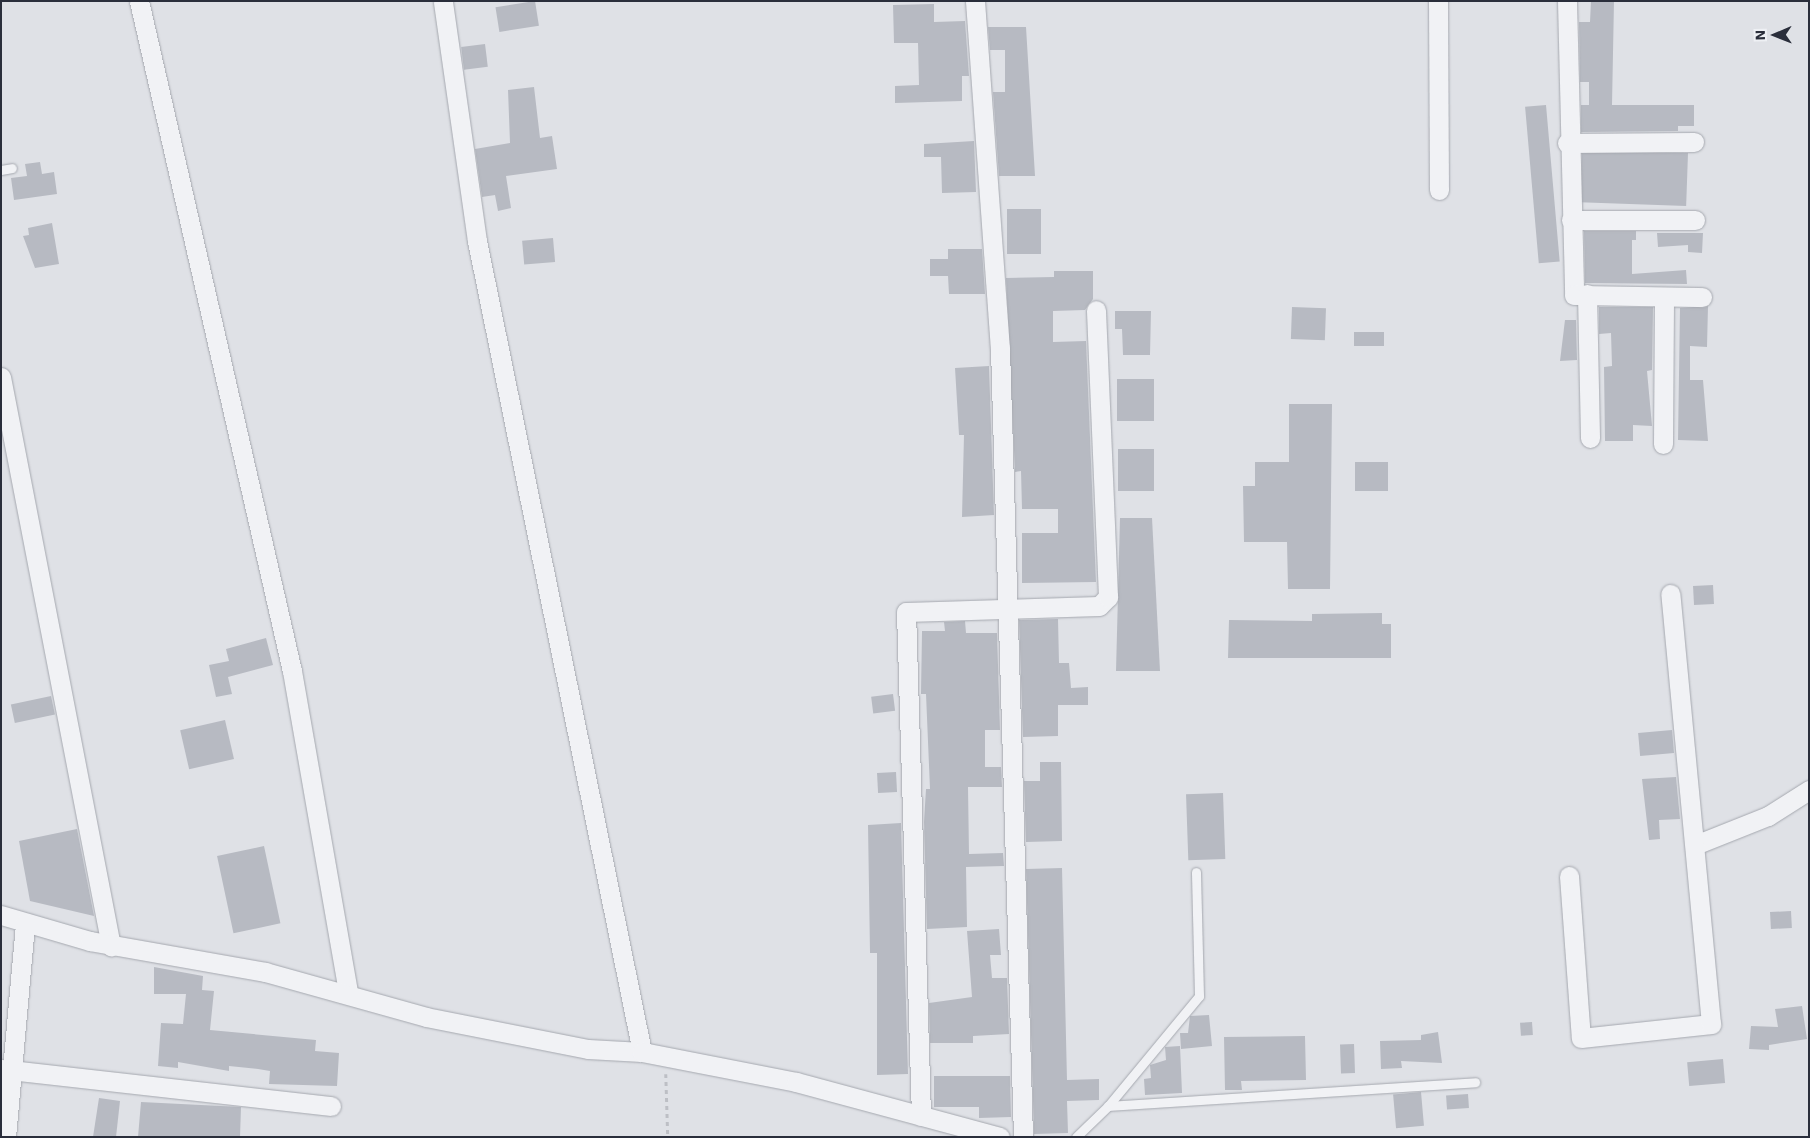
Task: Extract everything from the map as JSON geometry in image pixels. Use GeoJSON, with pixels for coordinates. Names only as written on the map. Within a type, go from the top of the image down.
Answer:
{"type":"FeatureCollection","features":[{"type":"Feature","properties":{"kind":"street"},"geometry":{"type":"LineString","coordinates":[[139,1],[292,671],[348,993]]}},
{"type":"Feature","properties":{"kind":"street"},"geometry":{"type":"LineString","coordinates":[[443,1],[477,241],[642,1052]]}},
{"type":"Feature","properties":{"kind":"street"},"geometry":{"type":"LineString","coordinates":[[976,1],[1000,348],[1023,1137]]}},
{"type":"Feature","properties":{"kind":"street"},"geometry":{"type":"LineString","coordinates":[[1438,1],[1439,190]]}},
{"type":"Feature","properties":{"kind":"street"},"geometry":{"type":"LineString","coordinates":[[1567,1],[1567,143],[1574,294],[1664,298],[1702,297]]}},
{"type":"Feature","properties":{"kind":"street"},"geometry":{"type":"LineString","coordinates":[[1567,143],[1694,142]]}},
{"type":"Feature","properties":{"kind":"street"},"geometry":{"type":"LineString","coordinates":[[1571,220],[1696,220]]}},
{"type":"Feature","properties":{"kind":"street"},"geometry":{"type":"LineString","coordinates":[[1587,294],[1590,438]]}},
{"type":"Feature","properties":{"kind":"street"},"geometry":{"type":"LineString","coordinates":[[1663,444],[1664,298]]}},
{"type":"Feature","properties":{"kind":"street"},"geometry":{"type":"LineString","coordinates":[[921,1116],[906,612],[1099,606],[1108,597],[1096,310]]}},
{"type":"Feature","properties":{"kind":"street"},"geometry":{"type":"LineString","coordinates":[[1,378],[111,946]]}},
{"type":"Feature","properties":{"kind":"street"},"geometry":{"type":"LineString","coordinates":[[1569,876],[1581,1038],[1710,1024],[1670,594]]}},
{"type":"Feature","properties":{"kind":"street"},"geometry":{"type":"LineString","coordinates":[[1694,845],[1768,816],[1809,790]]}},
{"type":"Feature","properties":{"kind":"street"},"geometry":{"type":"LineString","coordinates":[[1,915],[111,946],[265,972],[348,993],[426,1017],[588,1049],[642,1052],[796,1082],[1000,1137]]}},
{"type":"Feature","properties":{"kind":"street"},"geometry":{"type":"LineString","coordinates":[[6,1137],[6,1070],[25,923]]}},
{"type":"Feature","properties":{"kind":"street"},"geometry":{"type":"LineString","coordinates":[[6,1070],[331,1106]]}},
{"type":"Feature","properties":{"kind":"lane"},"geometry":{"type":"LineString","coordinates":[[1,170],[12,168]]}},
{"type":"Feature","properties":{"kind":"lane"},"geometry":{"type":"LineString","coordinates":[[1076,1137],[1108,1106],[1199,996],[1196,872]]}},
{"type":"Feature","properties":{"kind":"lane"},"geometry":{"type":"LineString","coordinates":[[1108,1106],[1475,1082]]}},
{"type":"Feature","properties":{"kind":"path"},"geometry":{"type":"LineString","coordinates":[[642,1052],[666,1072],[668,1137]]}},
{"type":"Feature","properties":{"kind":"building"},"geometry":{"type":"Polygon","coordinates":[[[535,1],[539,26],[499,32],[495,7],[535,1]]]}},
{"type":"Feature","properties":{"kind":"building"},"geometry":{"type":"Polygon","coordinates":[[[1591,1],[1614,1],[1612,105],[1694,105],[1694,126],[1678,126],[1678,131],[1581,132],[1581,105],[1589,105],[1589,82],[1580,82],[1579,22],[1590,22],[1591,1]]]}},
{"type":"Feature","properties":{"kind":"building"},"geometry":{"type":"Polygon","coordinates":[[[934,4],[934,22],[965,21],[969,76],[962,76],[962,101],[895,103],[895,86],[919,85],[918,43],[894,43],[893,5],[934,4]]]}},
{"type":"Feature","properties":{"kind":"building"},"geometry":{"type":"Polygon","coordinates":[[[988,27],[1026,27],[1035,176],[999,176],[993,92],[1005,92],[1005,50],[990,50],[988,27]]]}},
{"type":"Feature","properties":{"kind":"building"},"geometry":{"type":"Polygon","coordinates":[[[485,44],[488,67],[464,70],[461,47],[485,44]]]}},
{"type":"Feature","properties":{"kind":"building"},"geometry":{"type":"Polygon","coordinates":[[[534,87],[540,138],[552,136],[557,169],[506,176],[511,208],[498,211],[495,195],[482,197],[475,149],[510,143],[508,90],[534,87]]]}},
{"type":"Feature","properties":{"kind":"building"},"geometry":{"type":"Polygon","coordinates":[[[1546,105],[1560,261],[1539,263],[1525,107],[1546,105]]]}},
{"type":"Feature","properties":{"kind":"building"},"geometry":{"type":"Polygon","coordinates":[[[974,141],[976,192],[942,193],[941,157],[924,157],[924,144],[974,141]]]}},
{"type":"Feature","properties":{"kind":"building"},"geometry":{"type":"Polygon","coordinates":[[[1582,149],[1688,153],[1686,206],[1580,202],[1582,149]]]}},
{"type":"Feature","properties":{"kind":"building"},"geometry":{"type":"Polygon","coordinates":[[[40,162],[42,174],[54,172],[57,194],[14,200],[11,178],[27,176],[25,164],[40,162]]]}},
{"type":"Feature","properties":{"kind":"building"},"geometry":{"type":"Polygon","coordinates":[[[1007,209],[1041,209],[1041,254],[1007,254],[1007,209]]]}},
{"type":"Feature","properties":{"kind":"building"},"geometry":{"type":"Polygon","coordinates":[[[52,223],[59,264],[35,268],[23,236],[29,235],[28,228],[52,223]]]}},
{"type":"Feature","properties":{"kind":"building"},"geometry":{"type":"Polygon","coordinates":[[[1584,231],[1636,231],[1636,240],[1632,240],[1632,274],[1686,270],[1687,284],[1585,283],[1584,231]]]}},
{"type":"Feature","properties":{"kind":"building"},"geometry":{"type":"Polygon","coordinates":[[[1657,233],[1703,233],[1702,253],[1688,252],[1688,245],[1658,247],[1657,233]]]}},
{"type":"Feature","properties":{"kind":"building"},"geometry":{"type":"Polygon","coordinates":[[[553,238],[555,262],[524,265],[522,241],[553,238]]]}},
{"type":"Feature","properties":{"kind":"building"},"geometry":{"type":"Polygon","coordinates":[[[948,249],[982,249],[985,294],[949,294],[948,276],[930,276],[930,259],[948,259],[948,249]]]}},
{"type":"Feature","properties":{"kind":"building"},"geometry":{"type":"Polygon","coordinates":[[[1054,271],[1093,271],[1093,299],[1085,310],[1053,311],[1053,342],[1086,341],[1096,582],[1022,583],[1022,533],[1058,533],[1058,509],[1022,509],[1021,471],[1015,472],[1006,278],[1054,277],[1054,271]]]}},
{"type":"Feature","properties":{"kind":"building"},"geometry":{"type":"Polygon","coordinates":[[[1708,306],[1707,347],[1690,346],[1690,380],[1703,380],[1708,441],[1678,440],[1680,308],[1708,306]]]}},
{"type":"Feature","properties":{"kind":"building"},"geometry":{"type":"Polygon","coordinates":[[[1292,307],[1326,308],[1325,340],[1291,339],[1292,307]]]}},
{"type":"Feature","properties":{"kind":"building"},"geometry":{"type":"Polygon","coordinates":[[[1599,307],[1653,307],[1652,370],[1647,371],[1652,426],[1633,425],[1633,441],[1605,441],[1604,367],[1612,366],[1611,333],[1599,334],[1599,307]]]}},
{"type":"Feature","properties":{"kind":"building"},"geometry":{"type":"Polygon","coordinates":[[[1115,311],[1151,311],[1150,355],[1123,355],[1122,329],[1115,329],[1115,311]]]}},
{"type":"Feature","properties":{"kind":"building"},"geometry":{"type":"Polygon","coordinates":[[[1565,320],[1576,320],[1577,360],[1560,361],[1565,320]]]}},
{"type":"Feature","properties":{"kind":"building"},"geometry":{"type":"Polygon","coordinates":[[[1354,332],[1384,332],[1384,346],[1354,346],[1354,332]]]}},
{"type":"Feature","properties":{"kind":"building"},"geometry":{"type":"Polygon","coordinates":[[[989,366],[994,515],[962,517],[964,435],[959,435],[955,368],[989,366]]]}},
{"type":"Feature","properties":{"kind":"building"},"geometry":{"type":"Polygon","coordinates":[[[1117,379],[1154,379],[1154,421],[1117,421],[1117,379]]]}},
{"type":"Feature","properties":{"kind":"building"},"geometry":{"type":"Polygon","coordinates":[[[1289,404],[1332,404],[1330,589],[1288,589],[1287,542],[1244,542],[1243,486],[1255,486],[1255,462],[1289,462],[1289,404]]]}},
{"type":"Feature","properties":{"kind":"building"},"geometry":{"type":"Polygon","coordinates":[[[1118,449],[1154,449],[1154,491],[1118,491],[1118,449]]]}},
{"type":"Feature","properties":{"kind":"building"},"geometry":{"type":"Polygon","coordinates":[[[1355,462],[1388,462],[1388,491],[1355,491],[1355,462]]]}},
{"type":"Feature","properties":{"kind":"building"},"geometry":{"type":"Polygon","coordinates":[[[1120,518],[1152,518],[1160,671],[1116,671],[1120,518]]]}},
{"type":"Feature","properties":{"kind":"building"},"geometry":{"type":"Polygon","coordinates":[[[1713,585],[1714,604],[1694,605],[1693,586],[1713,585]]]}},
{"type":"Feature","properties":{"kind":"building"},"geometry":{"type":"Polygon","coordinates":[[[1382,613],[1382,624],[1391,624],[1391,658],[1228,658],[1229,620],[1312,621],[1312,614],[1382,613]]]}},
{"type":"Feature","properties":{"kind":"building"},"geometry":{"type":"Polygon","coordinates":[[[1058,619],[1059,663],[1069,663],[1071,688],[1088,687],[1088,705],[1058,705],[1058,736],[1023,737],[1019,620],[1058,619]]]}},
{"type":"Feature","properties":{"kind":"building"},"geometry":{"type":"Polygon","coordinates":[[[965,621],[966,633],[997,633],[1000,730],[985,730],[985,767],[1001,767],[1002,787],[968,787],[969,854],[1003,853],[1004,866],[966,867],[967,927],[927,929],[924,822],[926,789],[930,789],[926,694],[921,694],[922,631],[945,631],[944,622],[965,621]]]}},
{"type":"Feature","properties":{"kind":"building"},"geometry":{"type":"Polygon","coordinates":[[[266,638],[273,665],[228,677],[232,694],[216,697],[209,665],[229,661],[226,649],[266,638]]]}},
{"type":"Feature","properties":{"kind":"building"},"geometry":{"type":"Polygon","coordinates":[[[893,694],[895,711],[873,714],[871,697],[893,694]]]}},
{"type":"Feature","properties":{"kind":"building"},"geometry":{"type":"Polygon","coordinates":[[[51,696],[55,715],[15,723],[11,705],[51,696]]]}},
{"type":"Feature","properties":{"kind":"building"},"geometry":{"type":"Polygon","coordinates":[[[225,720],[234,759],[189,769],[180,730],[225,720]]]}},
{"type":"Feature","properties":{"kind":"building"},"geometry":{"type":"Polygon","coordinates":[[[1672,730],[1674,753],[1640,756],[1638,733],[1672,730]]]}},
{"type":"Feature","properties":{"kind":"building"},"geometry":{"type":"Polygon","coordinates":[[[1040,762],[1061,762],[1062,841],[1026,842],[1024,781],[1040,781],[1040,762]]]}},
{"type":"Feature","properties":{"kind":"building"},"geometry":{"type":"Polygon","coordinates":[[[896,772],[897,792],[878,793],[877,773],[896,772]]]}},
{"type":"Feature","properties":{"kind":"building"},"geometry":{"type":"Polygon","coordinates":[[[1676,777],[1680,819],[1659,820],[1660,839],[1649,840],[1642,779],[1676,777]]]}},
{"type":"Feature","properties":{"kind":"building"},"geometry":{"type":"Polygon","coordinates":[[[1223,793],[1225,859],[1188,860],[1186,794],[1223,793]]]}},
{"type":"Feature","properties":{"kind":"building"},"geometry":{"type":"Polygon","coordinates":[[[901,823],[908,1074],[877,1075],[877,953],[870,953],[868,825],[901,823]]]}},
{"type":"Feature","properties":{"kind":"building"},"geometry":{"type":"Polygon","coordinates":[[[77,829],[94,916],[30,901],[19,841],[77,829]]]}},
{"type":"Feature","properties":{"kind":"building"},"geometry":{"type":"Polygon","coordinates":[[[264,846],[280,923],[233,933],[217,856],[264,846]]]}},
{"type":"Feature","properties":{"kind":"building"},"geometry":{"type":"Polygon","coordinates":[[[1062,868],[1067,1080],[1099,1079],[1099,1100],[1067,1101],[1068,1133],[1034,1134],[1026,869],[1062,868]]]}},
{"type":"Feature","properties":{"kind":"building"},"geometry":{"type":"Polygon","coordinates":[[[1791,911],[1792,928],[1771,929],[1770,912],[1791,911]]]}},
{"type":"Feature","properties":{"kind":"building"},"geometry":{"type":"Polygon","coordinates":[[[999,929],[1001,955],[990,955],[992,978],[1007,978],[1009,1034],[973,1036],[973,1043],[930,1043],[929,1003],[972,997],[967,931],[999,929]]]}},
{"type":"Feature","properties":{"kind":"building"},"geometry":{"type":"Polygon","coordinates":[[[154,967],[203,976],[202,990],[214,991],[210,1030],[316,1040],[315,1051],[339,1053],[337,1086],[269,1084],[270,1071],[258,1069],[229,1066],[229,1071],[178,1062],[178,1068],[158,1066],[161,1023],[183,1024],[186,994],[154,994],[154,967]]]}},
{"type":"Feature","properties":{"kind":"building"},"geometry":{"type":"Polygon","coordinates":[[[1802,1006],[1807,1039],[1769,1045],[1769,1050],[1749,1049],[1751,1026],[1778,1027],[1775,1009],[1802,1006]]]}},
{"type":"Feature","properties":{"kind":"building"},"geometry":{"type":"Polygon","coordinates":[[[1209,1015],[1212,1046],[1181,1049],[1180,1033],[1188,1033],[1190,1016],[1209,1015]]]}},
{"type":"Feature","properties":{"kind":"building"},"geometry":{"type":"Polygon","coordinates":[[[1532,1022],[1533,1035],[1521,1036],[1520,1023],[1532,1022]]]}},
{"type":"Feature","properties":{"kind":"building"},"geometry":{"type":"Polygon","coordinates":[[[1438,1032],[1442,1063],[1401,1061],[1402,1068],[1381,1069],[1380,1041],[1421,1040],[1421,1035],[1438,1032]]]}},
{"type":"Feature","properties":{"kind":"building"},"geometry":{"type":"Polygon","coordinates":[[[1305,1036],[1306,1080],[1241,1081],[1242,1090],[1225,1090],[1224,1037],[1305,1036]]]}},
{"type":"Feature","properties":{"kind":"building"},"geometry":{"type":"Polygon","coordinates":[[[1340,1044],[1354,1044],[1355,1073],[1341,1073],[1340,1044]]]}},
{"type":"Feature","properties":{"kind":"building"},"geometry":{"type":"Polygon","coordinates":[[[1180,1046],[1182,1093],[1145,1095],[1144,1079],[1151,1078],[1150,1065],[1166,1060],[1165,1047],[1180,1046]]]}},
{"type":"Feature","properties":{"kind":"building"},"geometry":{"type":"Polygon","coordinates":[[[1723,1059],[1725,1083],[1689,1086],[1687,1062],[1723,1059]]]}},
{"type":"Feature","properties":{"kind":"building"},"geometry":{"type":"Polygon","coordinates":[[[934,1076],[1010,1076],[1011,1117],[979,1118],[979,1107],[934,1107],[934,1076]]]}},
{"type":"Feature","properties":{"kind":"building"},"geometry":{"type":"Polygon","coordinates":[[[1421,1092],[1424,1126],[1396,1128],[1393,1094],[1421,1092]]]}},
{"type":"Feature","properties":{"kind":"building"},"geometry":{"type":"Polygon","coordinates":[[[1468,1094],[1469,1108],[1447,1110],[1446,1096],[1468,1094]]]}},
{"type":"Feature","properties":{"kind":"building"},"geometry":{"type":"Polygon","coordinates":[[[99,1098],[120,1101],[116,1137],[93,1137],[99,1098]]]}},
{"type":"Feature","properties":{"kind":"building"},"geometry":{"type":"Polygon","coordinates":[[[141,1102],[241,1107],[240,1137],[138,1137],[141,1102]]]}}]}
